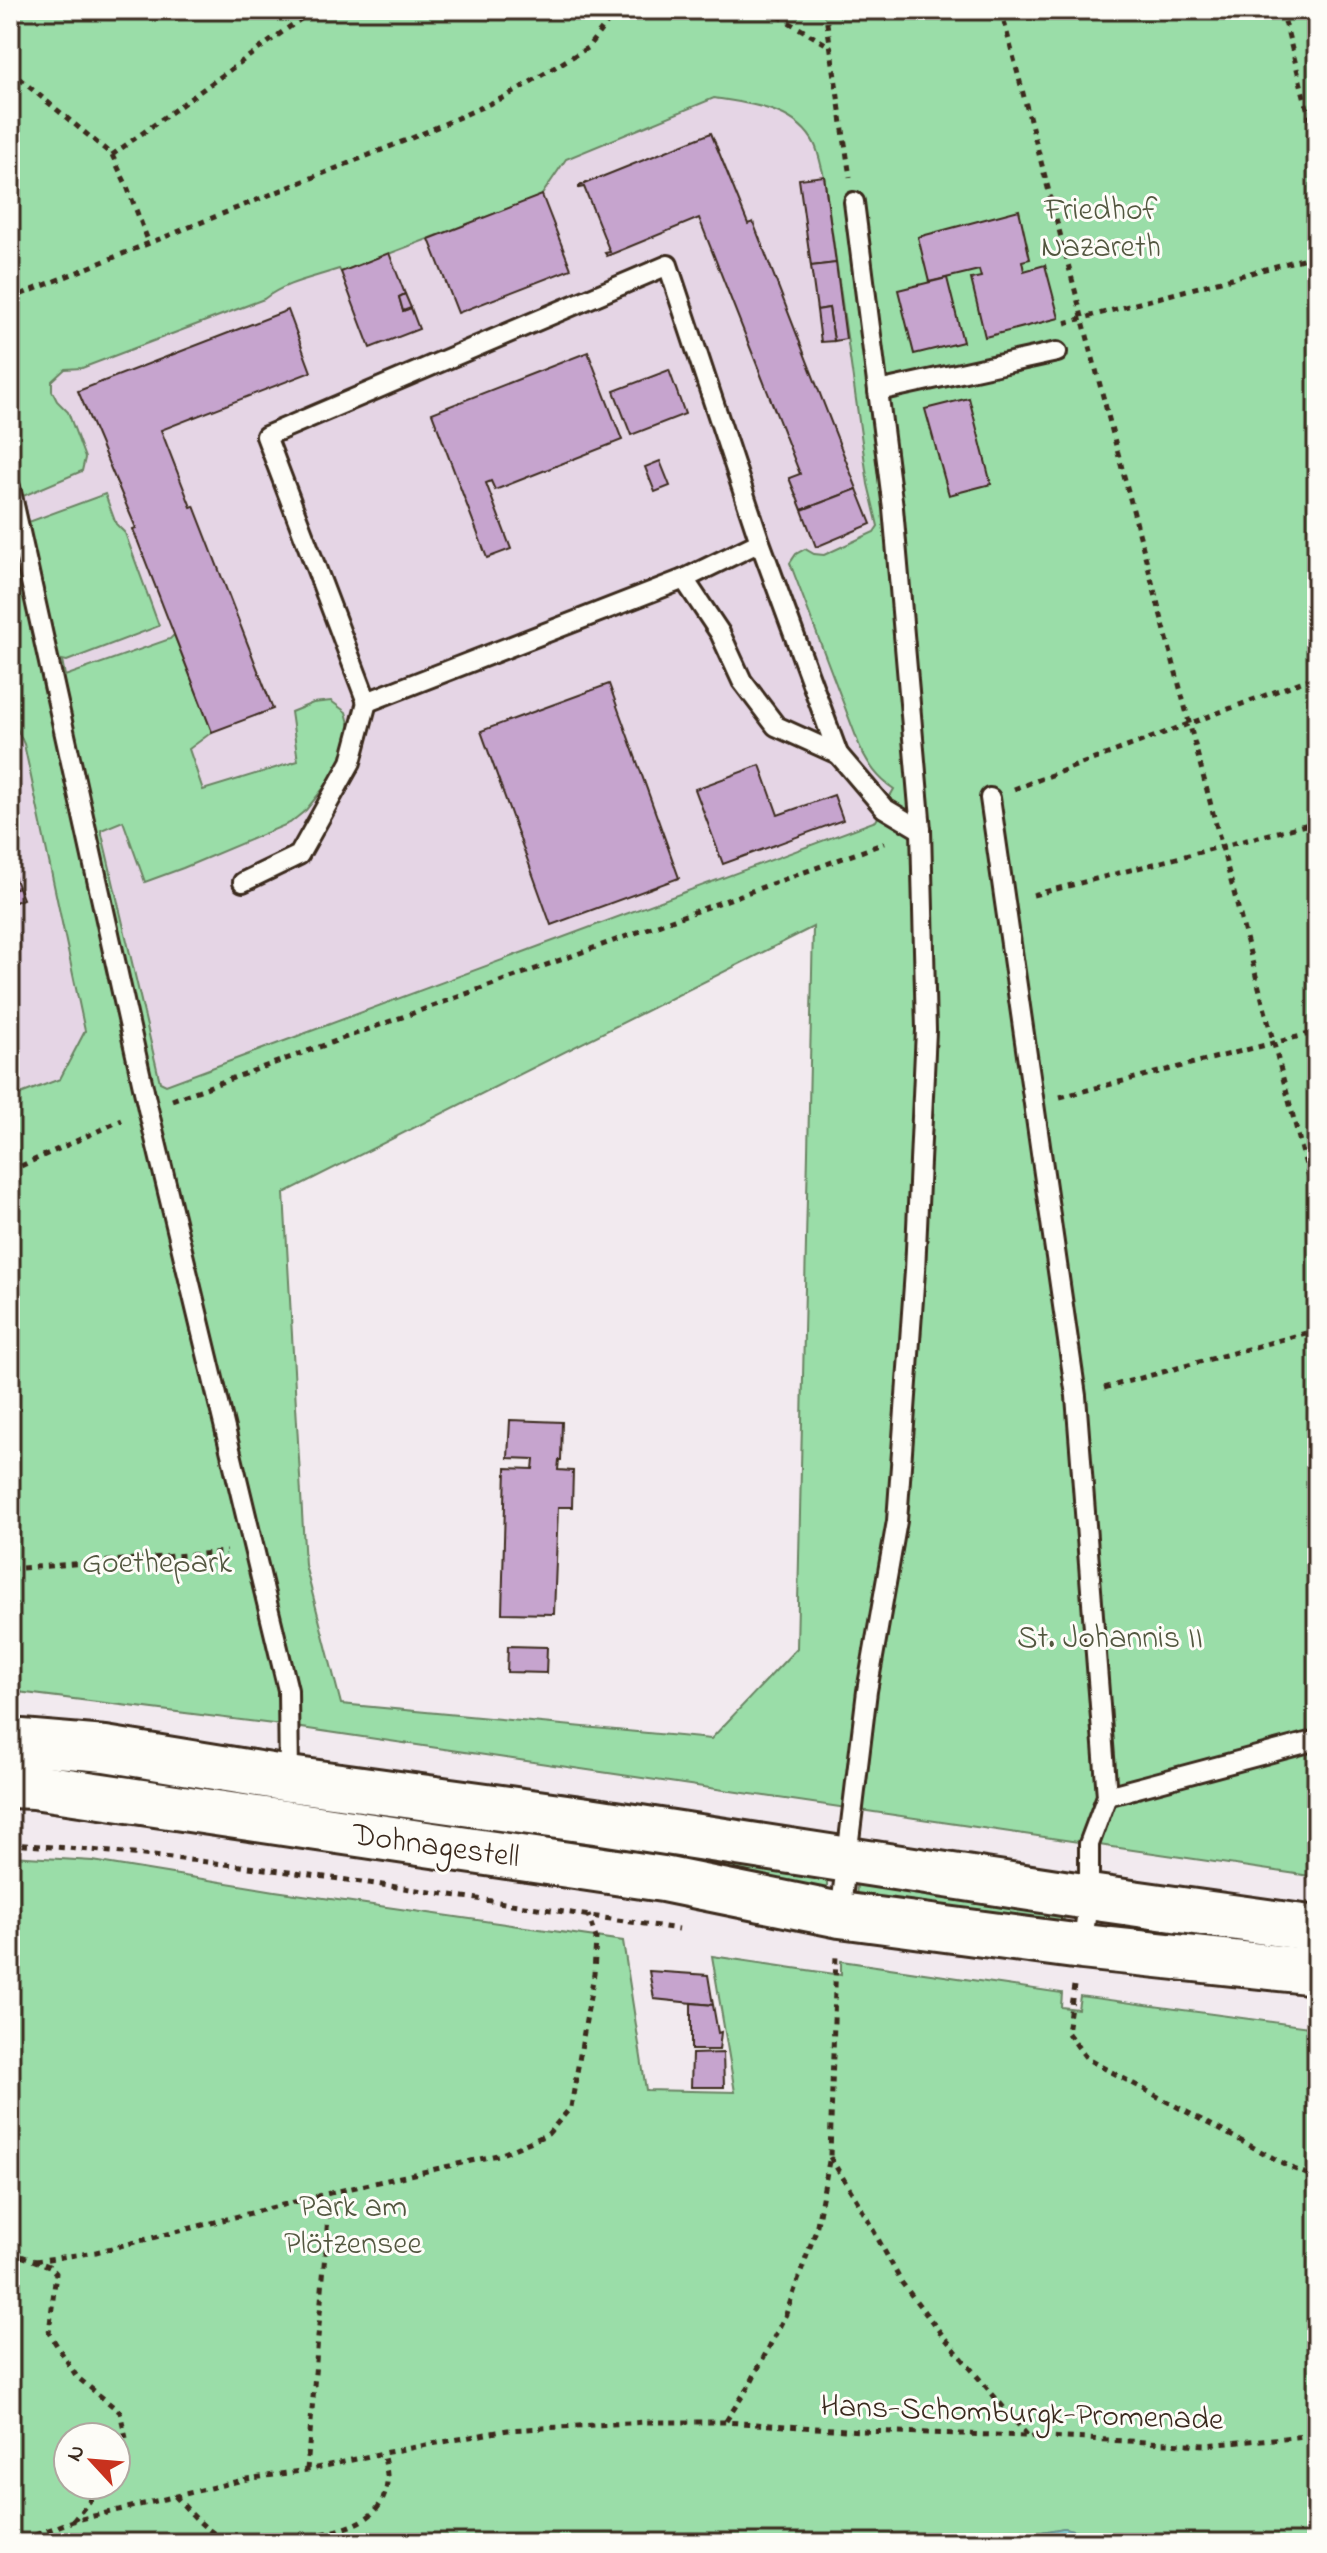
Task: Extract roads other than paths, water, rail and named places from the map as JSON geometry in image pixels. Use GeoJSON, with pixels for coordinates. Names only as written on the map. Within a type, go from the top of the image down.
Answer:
{"type":"FeatureCollection","features":[{"type":"Feature","properties":{"kind":"street","name":"Dohnagestell"},"geometry":{"type":"LineString","coordinates":[[10,1741],[105,1749],[286,1800]]}},
{"type":"Feature","properties":{"kind":"street","name":"Dohnagestell"},"geometry":{"type":"LineString","coordinates":[[10,1785],[286,1800],[591,1844],[847,1860],[1317,1929]]}},
{"type":"Feature","properties":{"kind":"street","name":"Dohnagestell"},"geometry":{"type":"LineString","coordinates":[[591,1844],[663,1879],[1078,1966],[1317,1972]]}},
{"type":"Feature","properties":{"kind":"lane"},"geometry":{"type":"LineString","coordinates":[[840,1915],[867,1691],[897,1521],[915,1271],[926,1030],[921,830],[893,508],[854,202]]}},
{"type":"Feature","properties":{"kind":"lane"},"geometry":{"type":"LineString","coordinates":[[243,882],[299,855],[351,762],[367,702],[266,436],[668,265],[760,542],[838,754],[884,808],[921,830]]}},
{"type":"Feature","properties":{"kind":"lane"},"geometry":{"type":"LineString","coordinates":[[878,391],[1057,352]]}},
{"type":"Feature","properties":{"kind":"lane"},"geometry":{"type":"LineString","coordinates":[[10,487],[148,1109],[288,1690],[286,1800]]}},
{"type":"Feature","properties":{"kind":"lane"},"geometry":{"type":"LineString","coordinates":[[367,702],[684,579],[760,542]]}},
{"type":"Feature","properties":{"kind":"lane"},"geometry":{"type":"LineString","coordinates":[[684,579],[720,633],[742,681],[776,726],[838,754]]}},
{"type":"Feature","properties":{"kind":"lane"},"geometry":{"type":"LineString","coordinates":[[990,798],[1076,1396],[1107,1796],[1089,1844],[1089,1897],[1078,1966]]}},
{"type":"Feature","properties":{"kind":"lane"},"geometry":{"type":"LineString","coordinates":[[1107,1796],[1317,1740]]}},
{"type":"Feature","properties":{"kind":"water"},"geometry":{"type":"Polygon","coordinates":[[[1064,2528],[1128,2543],[981,2543],[1064,2528]]]}},
{"type":"Feature","properties":{"kind":"park label","name":"Friedhof Nazareth"},"geometry":{"type":"Point","coordinates":[1101,226]}},
{"type":"Feature","properties":{"kind":"park label","name":"Goethepark"},"geometry":{"type":"Point","coordinates":[157,1561]}},
{"type":"Feature","properties":{"kind":"park label","name":"St. Johannis II"},"geometry":{"type":"Point","coordinates":[1110,1636]}},
{"type":"Feature","properties":{"kind":"park label","name":"Park am Plötzensee"},"geometry":{"type":"Point","coordinates":[353,2224]}}]}
